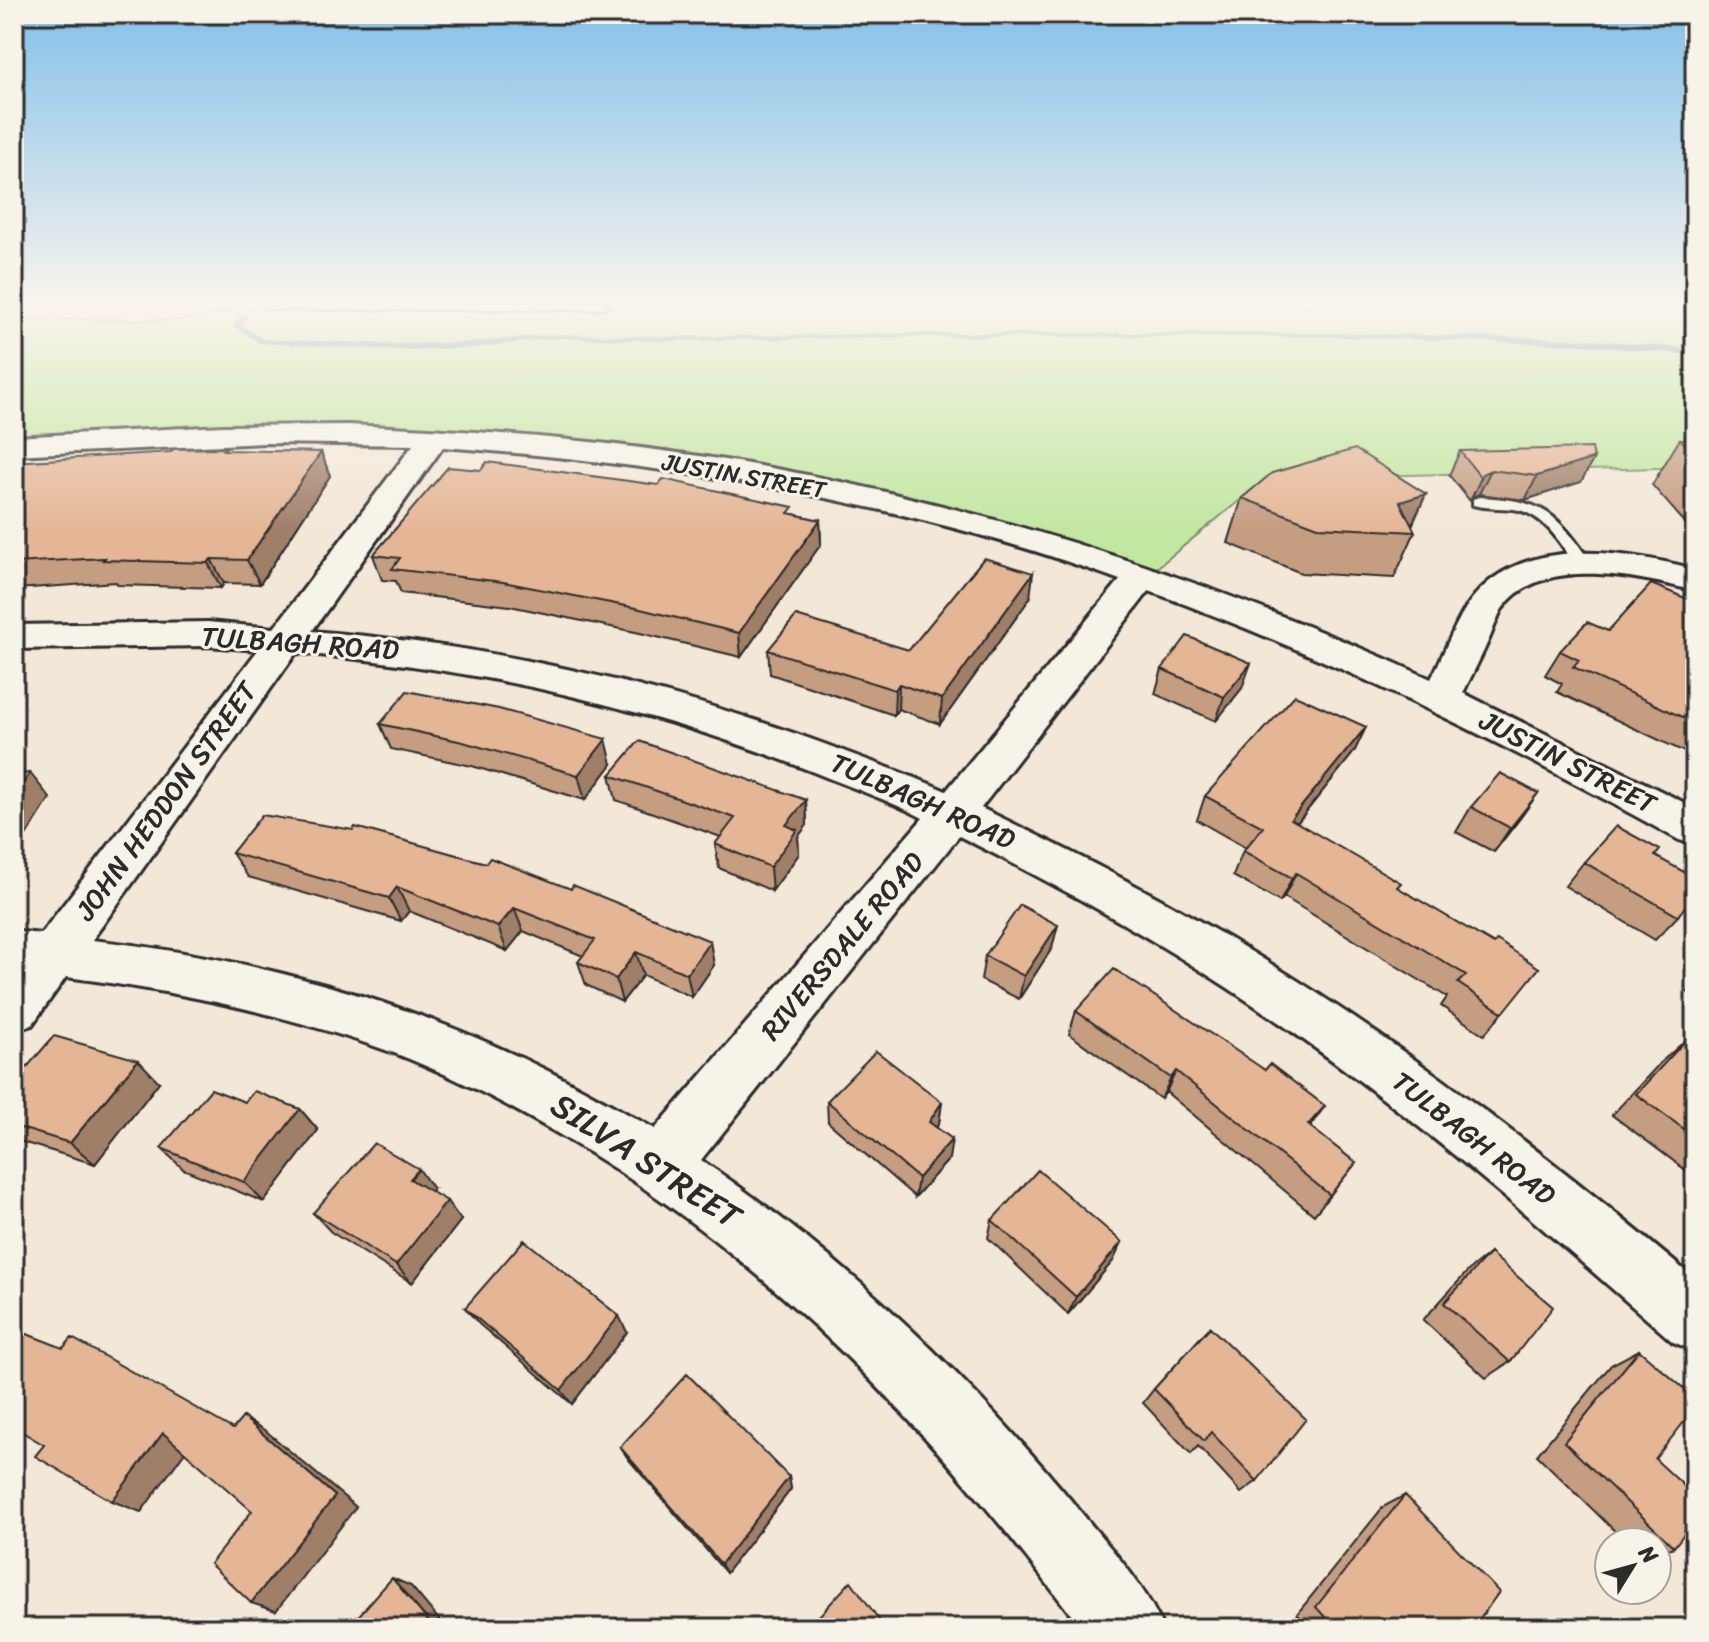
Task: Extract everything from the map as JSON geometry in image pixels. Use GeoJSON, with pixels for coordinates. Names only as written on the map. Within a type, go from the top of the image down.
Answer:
{"type":"FeatureCollection","features":[{"type":"Feature","properties":{"kind":"street","name":"JUSTIN STREET"},"geometry":{"type":"LineString","coordinates":[[14,446],[348,433],[604,453],[731,471],[820,488],[1042,543],[1248,616],[1441,698],[1695,828]]}},
{"type":"Feature","properties":{"kind":"street","name":"JOHN HEDDON STREET"},"geometry":{"type":"LineString","coordinates":[[14,1009],[34,952],[286,638],[434,438]]}},
{"type":"Feature","properties":{"kind":"street"},"geometry":{"type":"LineString","coordinates":[[1441,698],[1488,602],[1510,579],[1569,565],[1584,565],[1659,570],[1695,580]]}},
{"type":"Feature","properties":{"kind":"street","name":"RIVERSDALE ROAD"},"geometry":{"type":"LineString","coordinates":[[662,1164],[954,811],[1141,577]]}},
{"type":"Feature","properties":{"kind":"street","name":"TULBAGH ROAD"},"geometry":{"type":"LineString","coordinates":[[14,637],[142,634],[286,638],[451,656],[615,690],[781,739],[954,811],[1056,861],[1164,922],[1279,995],[1403,1082],[1528,1179],[1695,1320]]}},
{"type":"Feature","properties":{"kind":"street","name":"SILVA STREET"},"geometry":{"type":"LineString","coordinates":[[34,952],[212,977],[293,995],[385,1024],[477,1061],[569,1107],[662,1164],[755,1231],[849,1314],[938,1402],[1054,1534],[1126,1628]]}},
{"type":"Feature","properties":{"kind":"lane"},"geometry":{"type":"LineString","coordinates":[[1479,502],[1518,503],[1541,512],[1584,565]]}},
{"type":"Feature","properties":{"kind":"green space"},"geometry":{"type":"Polygon","coordinates":[[[14,379],[1695,379],[1695,467],[1266,479],[1153,571],[828,481],[259,426],[87,431],[14,438],[14,379]]]}},
{"type":"Feature","properties":{"kind":"building"},"geometry":{"type":"Polygon","coordinates":[[[1680,439],[1695,439],[1695,455],[1680,439]]]}},
{"type":"Feature","properties":{"kind":"building"},"geometry":{"type":"Polygon","coordinates":[[[226,448],[224,450],[321,452],[247,560],[211,559],[208,563],[103,560],[105,558],[14,563],[14,462],[171,452],[173,449],[226,448]]]}},
{"type":"Feature","properties":{"kind":"building"},"geometry":{"type":"Polygon","coordinates":[[[1592,448],[1594,458],[1537,476],[1491,470],[1482,474],[1481,478],[1460,451],[1592,448]]]}},
{"type":"Feature","properties":{"kind":"building"},"geometry":{"type":"Polygon","coordinates":[[[1355,449],[1426,494],[1400,502],[1415,532],[1318,527],[1242,498],[1272,473],[1355,449]]]}},
{"type":"Feature","properties":{"kind":"building"},"geometry":{"type":"Polygon","coordinates":[[[487,462],[658,485],[663,479],[793,507],[788,513],[820,520],[739,633],[636,608],[503,582],[392,569],[400,558],[373,555],[448,467],[481,470],[487,462]]]}},
{"type":"Feature","properties":{"kind":"building"},"geometry":{"type":"Polygon","coordinates":[[[984,558],[1033,573],[942,699],[899,684],[895,690],[768,650],[796,616],[909,650],[984,558]]]}},
{"type":"Feature","properties":{"kind":"building"},"geometry":{"type":"Polygon","coordinates":[[[1651,584],[1695,602],[1695,723],[1573,667],[1579,660],[1560,651],[1587,622],[1608,631],[1651,584]]]}},
{"type":"Feature","properties":{"kind":"building"},"geometry":{"type":"Polygon","coordinates":[[[1187,636],[1251,663],[1224,697],[1162,669],[1187,636]]]}},
{"type":"Feature","properties":{"kind":"building"},"geometry":{"type":"Polygon","coordinates":[[[407,691],[499,709],[606,739],[578,775],[463,742],[380,724],[407,691]]]}},
{"type":"Feature","properties":{"kind":"building"},"geometry":{"type":"Polygon","coordinates":[[[1295,695],[1366,727],[1291,819],[1401,883],[1397,887],[1494,944],[1497,940],[1539,968],[1503,1013],[1458,983],[1466,975],[1296,873],[1292,878],[1243,851],[1263,827],[1205,796],[1295,695]]]}},
{"type":"Feature","properties":{"kind":"building"},"geometry":{"type":"Polygon","coordinates":[[[639,741],[806,800],[786,825],[797,830],[770,867],[715,844],[735,818],[610,775],[639,741]]]}},
{"type":"Feature","properties":{"kind":"building"},"geometry":{"type":"Polygon","coordinates":[[[30,773],[14,797],[14,774],[30,773]]]}},
{"type":"Feature","properties":{"kind":"building"},"geometry":{"type":"Polygon","coordinates":[[[1500,773],[1538,793],[1510,828],[1471,807],[1500,773]]]}},
{"type":"Feature","properties":{"kind":"building"},"geometry":{"type":"Polygon","coordinates":[[[262,815],[353,830],[355,827],[486,863],[490,858],[571,889],[573,885],[710,941],[687,974],[636,952],[616,979],[578,962],[595,940],[514,908],[498,927],[397,887],[389,898],[232,853],[262,815]]]}},
{"type":"Feature","properties":{"kind":"building"},"geometry":{"type":"Polygon","coordinates":[[[1616,826],[1660,850],[1655,856],[1695,878],[1695,893],[1678,916],[1584,862],[1616,826]]]}},
{"type":"Feature","properties":{"kind":"building"},"geometry":{"type":"Polygon","coordinates":[[[1020,905],[1058,925],[1024,976],[985,956],[1020,905]]]}},
{"type":"Feature","properties":{"kind":"building"},"geometry":{"type":"Polygon","coordinates":[[[1114,969],[1265,1070],[1270,1064],[1325,1106],[1308,1125],[1356,1163],[1330,1195],[1176,1071],[1171,1078],[1076,1011],[1114,969]]]}},
{"type":"Feature","properties":{"kind":"building"},"geometry":{"type":"Polygon","coordinates":[[[54,1036],[138,1060],[70,1143],[14,1126],[14,1082],[54,1036]]]}},
{"type":"Feature","properties":{"kind":"building"},"geometry":{"type":"Polygon","coordinates":[[[1686,1040],[1695,1046],[1695,1137],[1636,1094],[1686,1040]]]}},
{"type":"Feature","properties":{"kind":"building"},"geometry":{"type":"Polygon","coordinates":[[[876,1051],[942,1102],[929,1122],[952,1139],[918,1178],[827,1101],[876,1051]]]}},
{"type":"Feature","properties":{"kind":"building"},"geometry":{"type":"Polygon","coordinates":[[[211,1089],[245,1102],[254,1091],[300,1109],[244,1182],[161,1148],[211,1089]]]}},
{"type":"Feature","properties":{"kind":"building"},"geometry":{"type":"Polygon","coordinates":[[[374,1143],[419,1169],[410,1179],[447,1201],[396,1265],[313,1213],[374,1143]]]}},
{"type":"Feature","properties":{"kind":"building"},"geometry":{"type":"Polygon","coordinates":[[[1038,1170],[1122,1242],[1076,1297],[992,1220],[1038,1170]]]}},
{"type":"Feature","properties":{"kind":"building"},"geometry":{"type":"Polygon","coordinates":[[[524,1240],[619,1316],[561,1390],[465,1308],[524,1240]]]}},
{"type":"Feature","properties":{"kind":"building"},"geometry":{"type":"Polygon","coordinates":[[[1490,1253],[1553,1307],[1510,1362],[1444,1303],[1490,1253]]]}},
{"type":"Feature","properties":{"kind":"building"},"geometry":{"type":"Polygon","coordinates":[[[1210,1327],[1306,1419],[1257,1481],[1211,1432],[1204,1441],[1154,1389],[1210,1327]]]}},
{"type":"Feature","properties":{"kind":"building"},"geometry":{"type":"Polygon","coordinates":[[[14,1329],[63,1348],[72,1338],[233,1429],[243,1417],[335,1496],[251,1603],[210,1564],[252,1511],[163,1433],[112,1501],[35,1456],[44,1445],[14,1427],[14,1329]]]}},
{"type":"Feature","properties":{"kind":"building"},"geometry":{"type":"Polygon","coordinates":[[[1639,1350],[1695,1398],[1695,1408],[1655,1459],[1695,1496],[1695,1519],[1674,1547],[1673,1526],[1652,1526],[1564,1442],[1639,1350]]]}},
{"type":"Feature","properties":{"kind":"building"},"geometry":{"type":"Polygon","coordinates":[[[687,1374],[789,1477],[721,1564],[620,1447],[687,1374]]]}},
{"type":"Feature","properties":{"kind":"building"},"geometry":{"type":"Polygon","coordinates":[[[1405,1495],[1499,1592],[1473,1628],[1335,1628],[1316,1607],[1405,1495]]]}},
{"type":"Feature","properties":{"kind":"building"},"geometry":{"type":"Polygon","coordinates":[[[392,1578],[434,1628],[360,1628],[354,1621],[392,1578]]]}},
{"type":"Feature","properties":{"kind":"building"},"geometry":{"type":"Polygon","coordinates":[[[851,1581],[885,1628],[808,1628],[851,1581]]]}}]}
